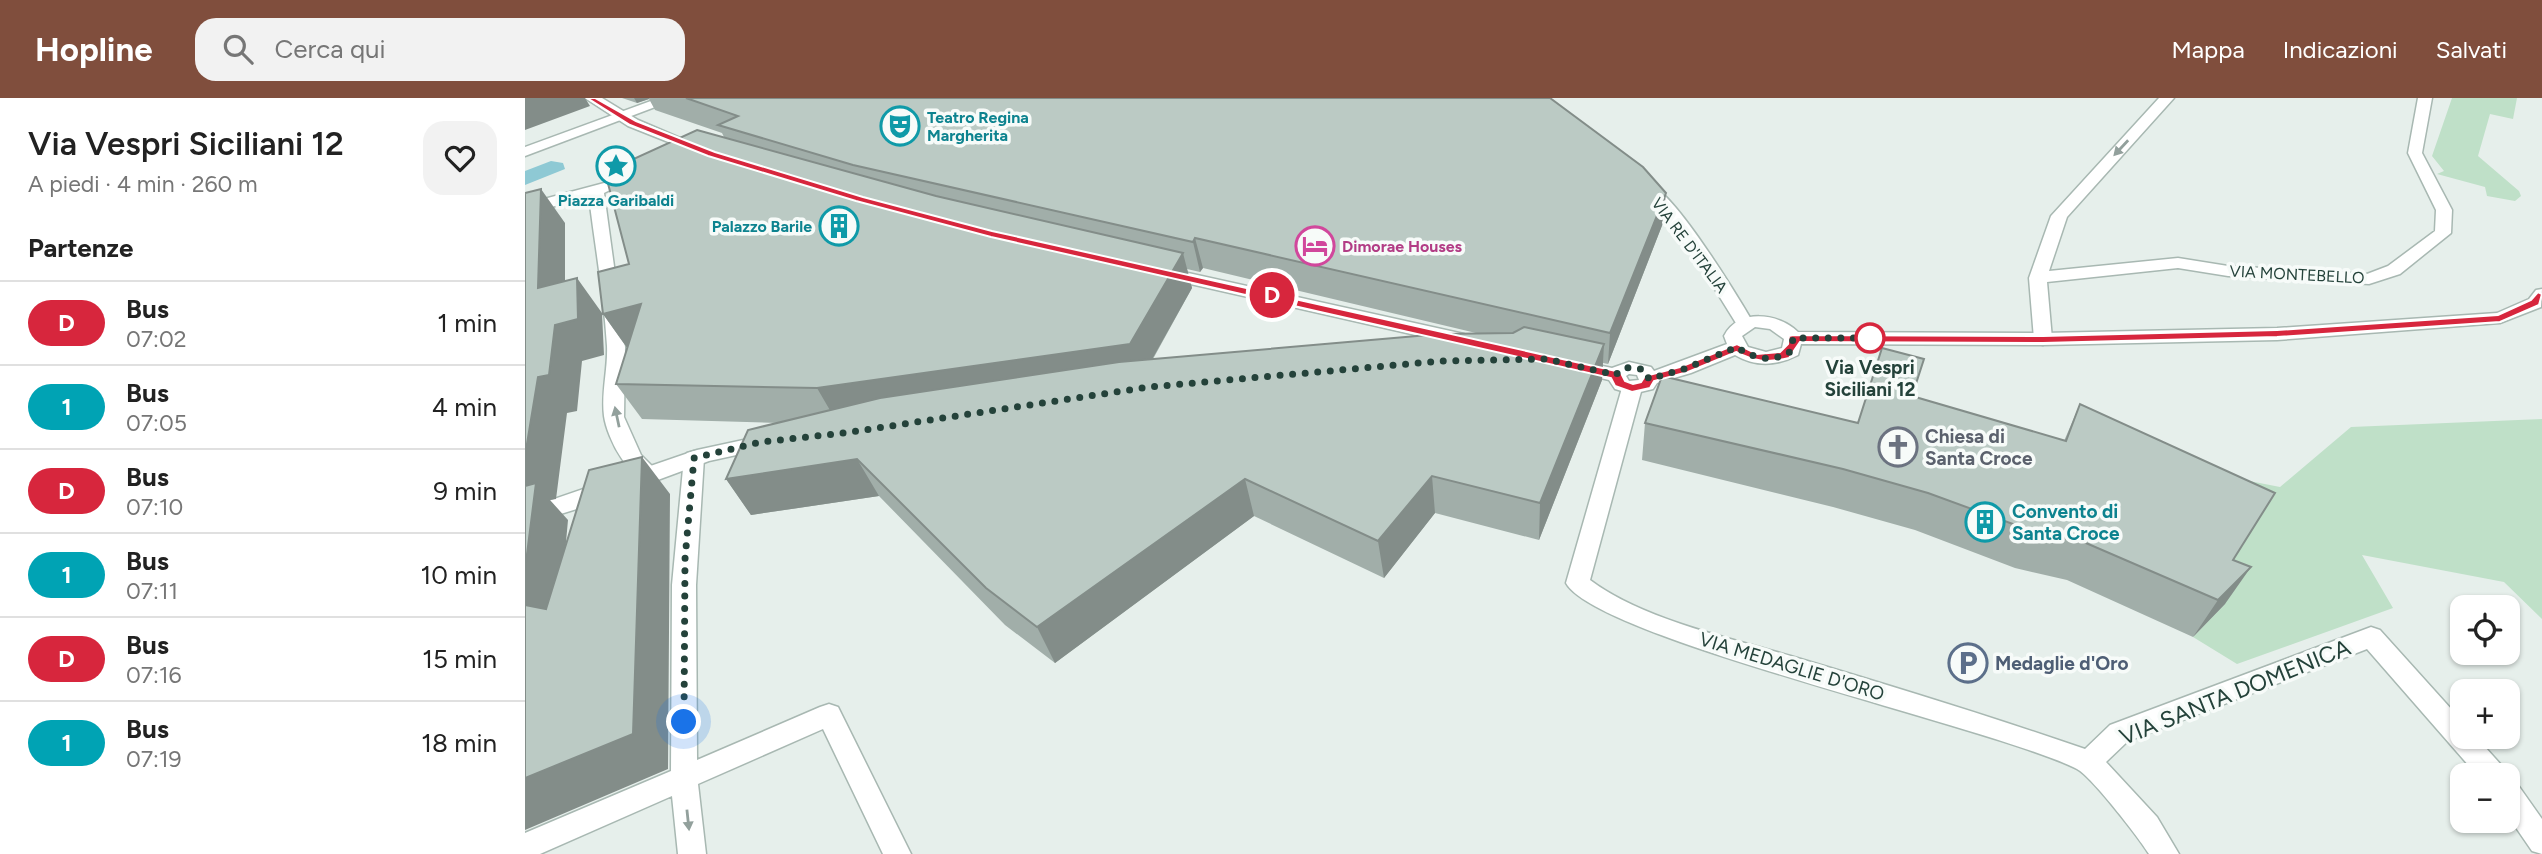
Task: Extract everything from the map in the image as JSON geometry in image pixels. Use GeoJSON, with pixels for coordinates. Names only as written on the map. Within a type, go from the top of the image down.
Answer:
{"type":"FeatureCollection","features":[{"type":"Feature","properties":{"kind":"street"},"geometry":{"type":"LineString","coordinates":[[592,98],[622,117],[717,156],[686,162]]}},
{"type":"Feature","properties":{"kind":"street"},"geometry":{"type":"LineString","coordinates":[[525,152],[672,98]]}},
{"type":"Feature","properties":{"kind":"street"},"geometry":{"type":"LineString","coordinates":[[2043,339],[2038,278],[2059,216],[2167,98]]}},
{"type":"Feature","properties":{"kind":"street","name":"VIA MONTEBELLO"},"geometry":{"type":"LineString","coordinates":[[2038,278],[2178,263],[2228,271],[2369,279],[2394,270],[2442,233],[2444,211],[2415,153],[2425,98]]}},
{"type":"Feature","properties":{"kind":"street","name":"VIA RE D'ITALIA"},"geometry":{"type":"LineString","coordinates":[[1633,177],[1670,213],[1720,282],[1745,324]]}},
{"type":"Feature","properties":{"kind":"street"},"geometry":{"type":"LineString","coordinates":[[525,209],[622,183]]}},
{"type":"Feature","properties":{"kind":"street"},"geometry":{"type":"LineString","coordinates":[[596,191],[616,346],[614,417],[632,459],[650,474]]}},
{"type":"Feature","properties":{"kind":"street"},"geometry":{"type":"LineString","coordinates":[[1140,267],[1485,345]]}},
{"type":"Feature","properties":{"kind":"street"},"geometry":{"type":"LineString","coordinates":[[1793,338],[1791,351],[1775,358],[1754,357],[1737,347],[1733,336],[1734,331],[1745,324],[1774,324],[1783,328],[1793,338],[2043,339],[2277,334],[2500,318],[2535,303],[2542,294]]}},
{"type":"Feature","properties":{"kind":"street"},"geometry":{"type":"LineString","coordinates":[[1558,362],[1633,381],[1684,369],[1737,347]]}},
{"type":"Feature","properties":{"kind":"street","name":"VIA MEDAGLIE D'ORO"},"geometry":{"type":"LineString","coordinates":[[1633,381],[1578,583],[1621,610],[1682,633],[1966,719],[2089,761],[2147,826],[2165,854]]}},
{"type":"Feature","properties":{"kind":"street"},"geometry":{"type":"LineString","coordinates":[[525,517],[559,509],[694,458],[761,442],[789,439]]}},
{"type":"Feature","properties":{"kind":"street"},"geometry":{"type":"LineString","coordinates":[[692,854],[684,776],[685,559],[694,458]]}},
{"type":"Feature","properties":{"kind":"street","name":"VIA SANTA DOMENICA"},"geometry":{"type":"LineString","coordinates":[[2089,761],[2119,733],[2371,638],[2483,763]]}},
{"type":"Feature","properties":{"kind":"street"},"geometry":{"type":"LineString","coordinates":[[525,847],[829,715],[898,854]]}},
{"type":"Feature","properties":{"kind":"street"},"geometry":{"type":"LineString","coordinates":[[2520,811],[2542,842]]}},
{"type":"Feature","properties":{"kind":"green space"},"geometry":{"type":"Polygon","coordinates":[[[2452,98],[2517,98],[2513,119],[2490,114],[2478,156],[2519,191],[2521,196],[2515,201],[2487,196],[2485,187],[2437,174],[2444,171],[2432,156],[2452,98]]]}},
{"type":"Feature","properties":{"kind":"green space"},"geometry":{"type":"Polygon","coordinates":[[[2542,419],[2542,619],[2504,582],[2362,555],[2393,608],[2237,664],[2193,637],[2225,604],[2158,463],[2280,487],[2351,427],[2542,419]]]}},
{"type":"Feature","properties":{"kind":"water"},"geometry":{"type":"Polygon","coordinates":[[[551,161],[563,163],[565,169],[525,185],[525,171],[551,161]]]}},
{"type":"Feature","properties":{"kind":"building"},"geometry":{"type":"Polygon","coordinates":[[[686,98],[1550,98],[1643,167],[1666,193],[1610,333],[1195,238],[1193,242],[853,165],[718,125],[738,116],[686,98]]]}},
{"type":"Feature","properties":{"kind":"building"},"geometry":{"type":"Polygon","coordinates":[[[697,130],[936,196],[1183,253],[1130,344],[817,388],[616,384],[641,304],[603,314],[598,272],[629,264],[605,172],[697,130]]]}},
{"type":"Feature","properties":{"kind":"building"},"geometry":{"type":"Polygon","coordinates":[[[541,189],[538,288],[577,278],[578,319],[555,325],[549,375],[538,377],[525,456],[525,193],[541,189]]]}},
{"type":"Feature","properties":{"kind":"building"},"geometry":{"type":"Polygon","coordinates":[[[1524,327],[1604,344],[1540,503],[1432,476],[1378,541],[1245,479],[1037,627],[986,588],[857,459],[726,479],[748,430],[880,398],[1119,362],[1440,334],[1513,333],[1524,327]]]}},
{"type":"Feature","properties":{"kind":"building"},"geometry":{"type":"Polygon","coordinates":[[[1882,348],[1924,359],[1912,396],[2066,441],[2080,404],[2275,493],[2233,560],[2251,567],[2218,600],[2086,543],[2032,531],[1928,493],[1843,469],[1645,423],[1662,376],[1858,423],[1882,348]]]}},
{"type":"Feature","properties":{"kind":"building"},"geometry":{"type":"Polygon","coordinates":[[[642,457],[633,734],[525,778],[525,605],[546,609],[589,470],[642,457]]]}},
{"type":"Feature","properties":{"kind":"building"},"geometry":{"type":"Polygon","coordinates":[[[536,483],[525,570],[525,486],[536,483]]]}},
{"type":"Feature","properties":{"kind":"bus line","name":"D"},"geometry":{"type":"LineString","coordinates":[[592,98],[633,123],[711,154],[860,199],[991,233],[1616,375],[1619,383],[1632,388],[1646,385],[1649,379],[1684,369],[1737,347],[1754,357],[1775,358],[1791,351],[1793,338],[2043,339],[2277,334],[2500,318],[2535,303],[2542,294]]}},
{"type":"Feature","properties":{"kind":"place","name":"Teatro Regina Margherita"},"geometry":{"type":"Point","coordinates":[900,126]}},
{"type":"Feature","properties":{"kind":"place","name":"Piazza Garibaldi"},"geometry":{"type":"Point","coordinates":[616,166]}},
{"type":"Feature","properties":{"kind":"place","name":"Palazzo Barile"},"geometry":{"type":"Point","coordinates":[839,226]}},
{"type":"Feature","properties":{"kind":"place","name":"Dimorae Houses"},"geometry":{"type":"Point","coordinates":[1315,246]}},
{"type":"Feature","properties":{"kind":"place","name":"Via Vespri Siciliani 12"},"geometry":{"type":"Point","coordinates":[1870,338]}},
{"type":"Feature","properties":{"kind":"place","name":"Chiesa di Santa Croce"},"geometry":{"type":"Point","coordinates":[1898,447]}},
{"type":"Feature","properties":{"kind":"place","name":"Convento di Santa Croce"},"geometry":{"type":"Point","coordinates":[1985,522]}},
{"type":"Feature","properties":{"kind":"place","name":"Medaglie d'Oro"},"geometry":{"type":"Point","coordinates":[1968,663]}},
{"type":"Feature","properties":{"kind":"route"},"geometry":{"type":"LineString","coordinates":[[684,722],[684,585],[694,458],[761,442],[844,433],[1149,387],[1442,361],[1546,359],[1616,375],[1622,369],[1633,367],[1644,370],[1649,379],[1684,369],[1737,347],[1754,357],[1765,359],[1791,351],[1793,338],[1870,338]]}}]}
